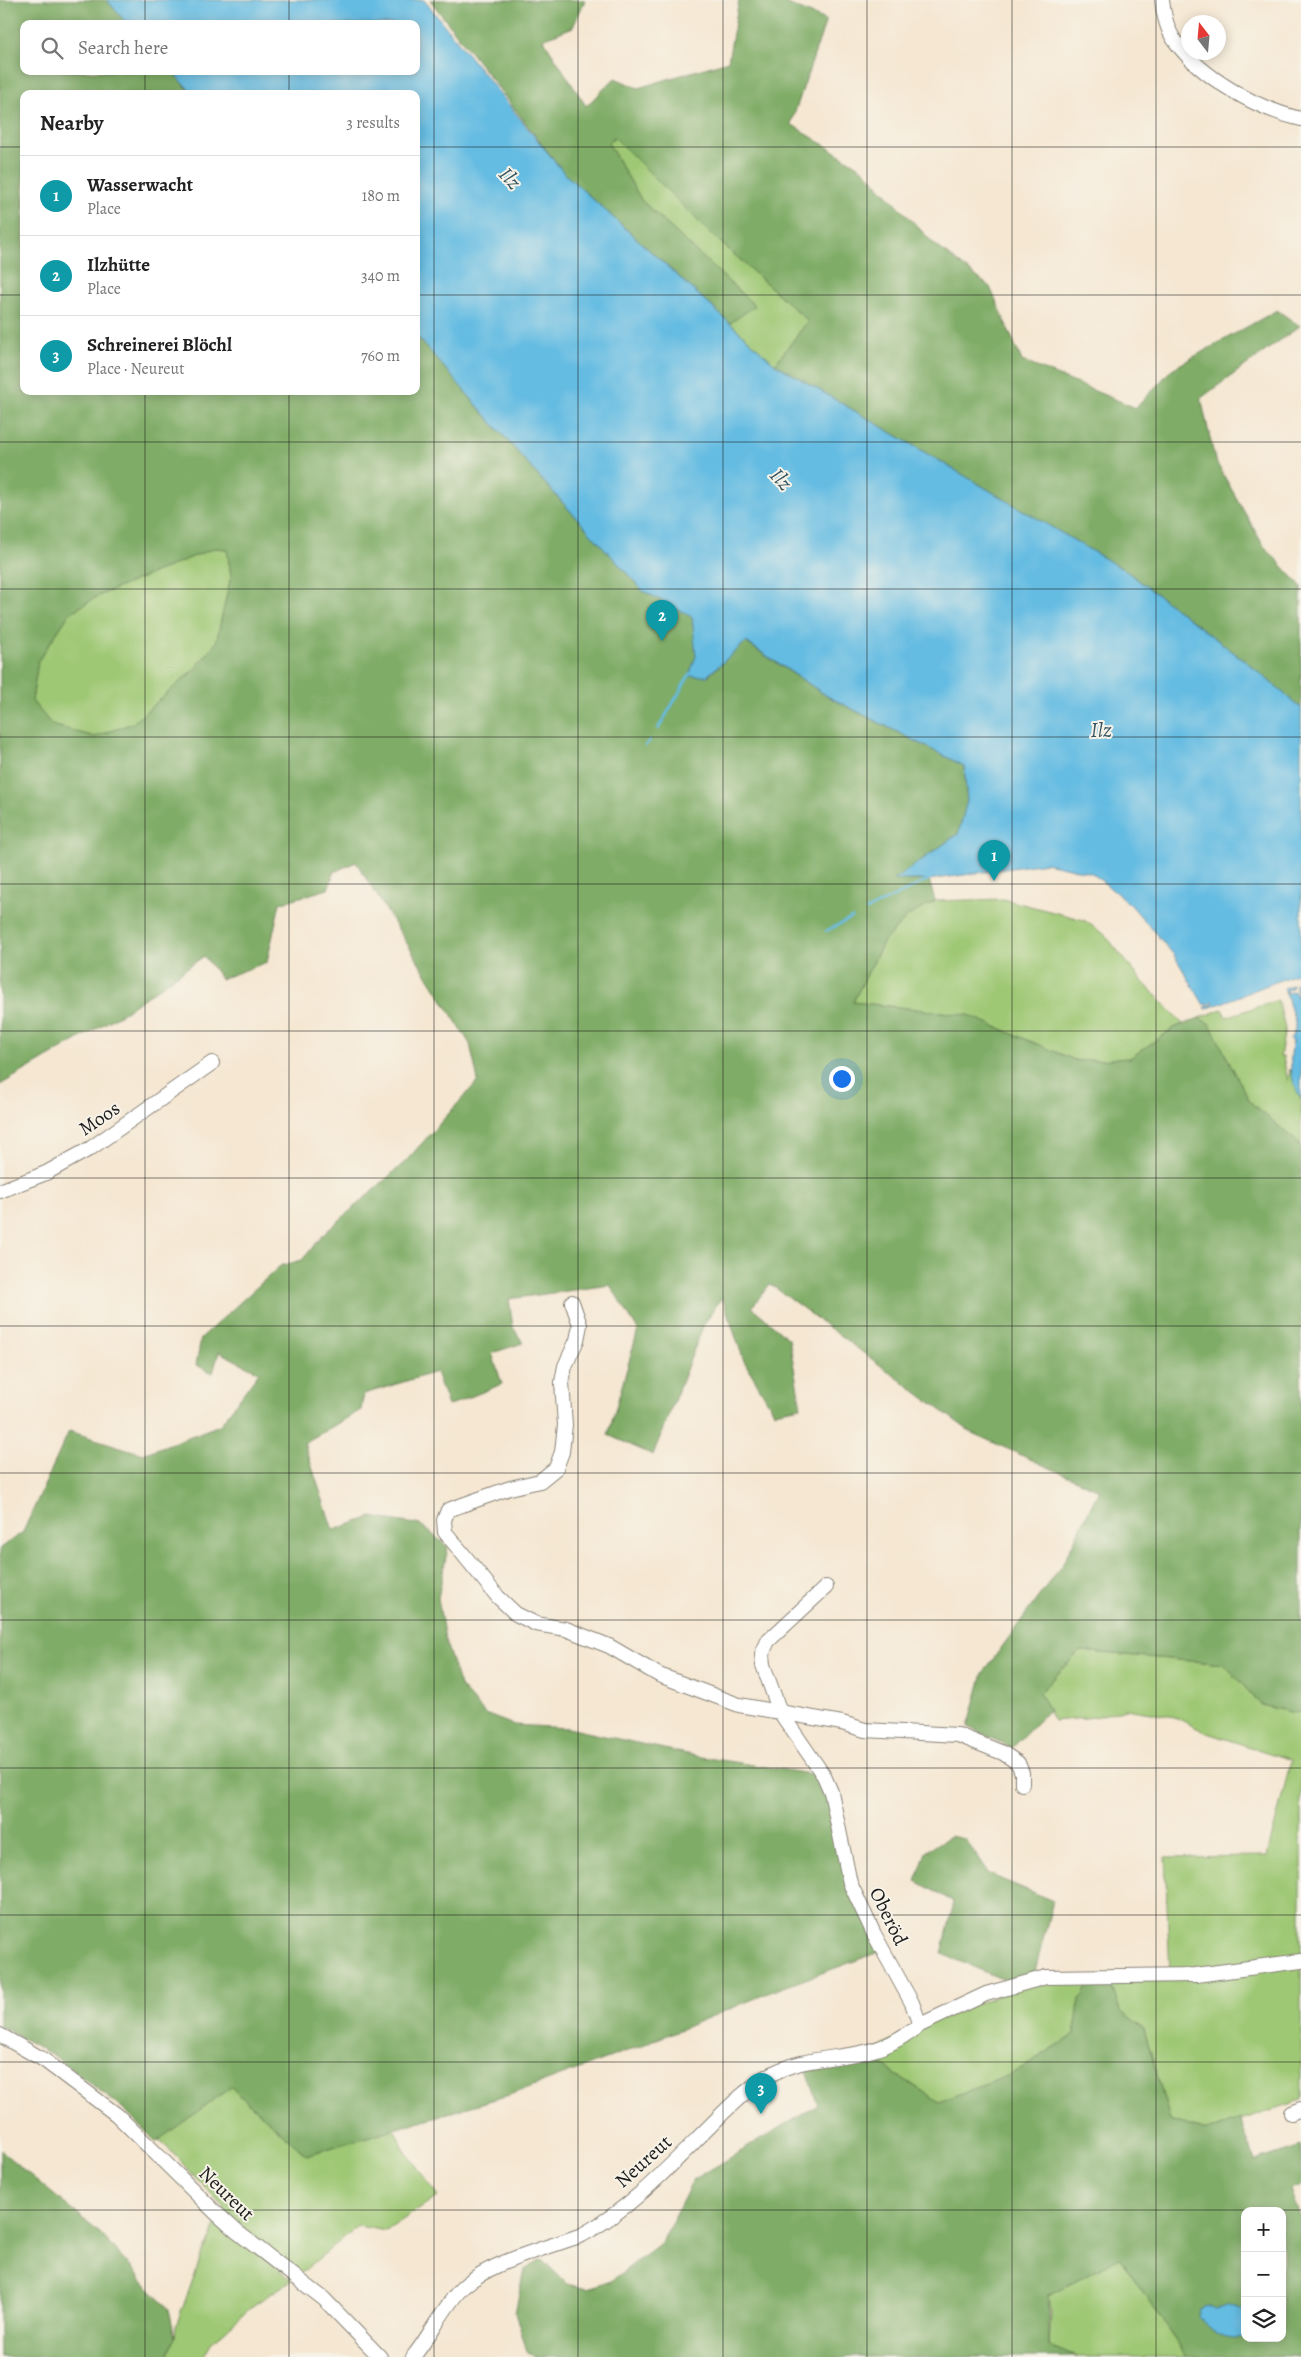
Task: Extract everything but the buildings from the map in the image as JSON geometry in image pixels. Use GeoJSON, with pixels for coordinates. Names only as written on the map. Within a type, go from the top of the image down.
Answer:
{"type":"FeatureCollection","features":[{"type":"Feature","properties":{"kind":"street"},"geometry":{"type":"LineString","coordinates":[[1162,0],[1174,39],[1213,78],[1276,113],[1301,119]]}},
{"type":"Feature","properties":{"kind":"street","name":"Moos"},"geometry":{"type":"LineString","coordinates":[[0,1192],[46,1172],[91,1148],[212,1063]]}},
{"type":"Feature","properties":{"kind":"street"},"geometry":{"type":"LineString","coordinates":[[572,1302],[580,1326],[577,1340],[565,1366],[562,1382],[565,1426],[562,1452],[556,1468],[540,1481],[510,1488],[448,1510],[444,1520],[445,1532],[498,1597],[516,1614],[536,1624],[566,1630],[609,1646],[659,1675],[739,1705],[865,1730],[958,1735],[1003,1753],[1018,1763],[1022,1773],[1022,1784]]}},
{"type":"Feature","properties":{"kind":"street","name":"Oberöd"},"geometry":{"type":"LineString","coordinates":[[826,1587],[768,1641],[762,1654],[763,1665],[780,1712],[822,1772],[831,1792],[850,1883],[874,1934],[912,2003],[920,2024]]}},
{"type":"Feature","properties":{"kind":"street"},"geometry":{"type":"LineString","coordinates":[[920,2024],[986,1994],[1046,1978],[1080,1975],[1196,1976],[1301,1962]]}},
{"type":"Feature","properties":{"kind":"street","name":"Neureut"},"geometry":{"type":"LineString","coordinates":[[413,2357],[444,2311],[468,2283],[490,2270],[595,2228],[634,2198],[742,2095],[763,2079],[794,2064],[853,2054],[887,2045],[920,2024]]}},
{"type":"Feature","properties":{"kind":"street","name":"Neureut"},"geometry":{"type":"LineString","coordinates":[[0,2035],[44,2060],[117,2114],[215,2212],[324,2299],[380,2357]]}},
{"type":"Feature","properties":{"kind":"green space"},"geometry":{"type":"Polygon","coordinates":[[[0,0],[108,0],[126,20],[20,20],[20,75],[175,75],[189,90],[20,90],[20,395],[420,395],[420,340],[535,472],[643,591],[692,617],[708,676],[745,642],[827,696],[964,766],[967,801],[958,834],[894,880],[929,880],[935,901],[908,916],[884,941],[853,1002],[968,1015],[1077,1061],[1130,1058],[1174,1028],[1199,1018],[1210,1024],[1250,1102],[1301,1145],[1301,1711],[1295,1713],[1261,1705],[1224,1664],[1080,1651],[1039,1693],[1049,1710],[1012,1748],[968,1727],[983,1673],[1063,1563],[1099,1490],[972,1433],[770,1284],[752,1307],[789,1339],[801,1407],[774,1412],[744,1361],[722,1297],[704,1324],[653,1455],[608,1435],[638,1330],[610,1285],[509,1299],[513,1327],[523,1343],[492,1353],[502,1384],[448,1406],[436,1372],[364,1394],[361,1410],[304,1443],[333,1530],[372,1517],[421,1525],[448,1547],[438,1598],[445,1640],[460,1686],[485,1714],[514,1725],[568,1728],[701,1757],[824,1776],[845,1859],[879,1952],[773,1991],[638,2047],[509,2095],[306,2155],[231,2087],[156,2142],[125,2110],[53,2055],[0,2026],[0,1548],[23,1532],[69,1431],[143,1454],[220,1425],[259,1372],[219,1352],[213,1373],[196,1365],[201,1338],[280,1266],[302,1260],[325,1233],[405,1162],[478,1081],[470,1044],[356,862],[334,872],[328,889],[280,903],[267,962],[221,979],[204,956],[123,1013],[0,1085],[0,0]],[[214,548],[98,596],[70,613],[38,661],[32,701],[52,725],[95,737],[133,723],[195,669],[216,643],[231,576],[227,549],[214,548]]]}},
{"type":"Feature","properties":{"kind":"green space"},"geometry":{"type":"Polygon","coordinates":[[[430,0],[585,0],[573,27],[543,39],[586,106],[615,78],[638,88],[728,61],[739,0],[778,0],[826,20],[791,124],[864,170],[934,244],[990,287],[1022,361],[1136,408],[1172,369],[1277,310],[1300,326],[1201,398],[1215,460],[1263,545],[1301,586],[1301,708],[1249,664],[1126,571],[775,364],[808,321],[707,230],[614,137],[608,143],[642,201],[755,306],[730,323],[565,174],[430,0]]]}},
{"type":"Feature","properties":{"kind":"green space"},"geometry":{"type":"Polygon","coordinates":[[[615,137],[707,230],[808,321],[775,364],[730,323],[754,306],[642,201],[608,143],[615,137]]]}},
{"type":"Feature","properties":{"kind":"green space"},"geometry":{"type":"Polygon","coordinates":[[[214,548],[227,549],[231,576],[216,643],[195,669],[133,723],[95,737],[51,725],[32,701],[38,661],[70,613],[98,596],[214,548]]]}},
{"type":"Feature","properties":{"kind":"green space"},"geometry":{"type":"Polygon","coordinates":[[[1003,899],[1084,920],[1105,935],[1142,981],[1183,1024],[1130,1058],[1077,1061],[968,1015],[853,1002],[884,941],[908,916],[935,901],[1003,899]]]}},
{"type":"Feature","properties":{"kind":"green space"},"geometry":{"type":"Polygon","coordinates":[[[1278,1000],[1285,1028],[1280,1057],[1283,1057],[1288,1081],[1290,1069],[1301,1099],[1301,1145],[1250,1102],[1210,1025],[1199,1018],[1222,1009],[1226,1017],[1278,1000]]]}},
{"type":"Feature","properties":{"kind":"green space"},"geometry":{"type":"Polygon","coordinates":[[[1080,1651],[1224,1664],[1261,1705],[1295,1713],[1301,1711],[1301,2100],[1206,2131],[1170,2120],[1144,2029],[1120,2011],[1109,1977],[1170,1976],[1165,1857],[1267,1856],[1291,1760],[1207,1733],[1175,1717],[1126,1709],[1095,1717],[1054,1721],[1039,1693],[1080,1651]]]}},
{"type":"Feature","properties":{"kind":"green space"},"geometry":{"type":"Polygon","coordinates":[[[950,1836],[965,1839],[989,1874],[1053,1901],[1034,1975],[1009,1982],[942,1954],[954,1902],[916,1881],[926,1852],[950,1836]]]}},
{"type":"Feature","properties":{"kind":"green space"},"geometry":{"type":"Polygon","coordinates":[[[1046,1977],[1090,1982],[1080,2000],[1074,2035],[1010,2075],[939,2102],[867,2055],[920,2025],[1046,1977]]]}},
{"type":"Feature","properties":{"kind":"green space"},"geometry":{"type":"Polygon","coordinates":[[[1109,1977],[1120,2011],[1144,2029],[1170,2120],[1206,2131],[1240,2119],[1255,2161],[1301,2146],[1301,2186],[1290,2190],[1301,2219],[1301,2357],[1187,2357],[1120,2258],[1049,2295],[1049,2346],[1076,2357],[534,2357],[527,2351],[515,2313],[524,2269],[542,2259],[567,2284],[587,2289],[611,2281],[662,2242],[693,2180],[818,2105],[804,2066],[867,2055],[939,2102],[1010,2075],[1074,2035],[1080,2000],[1090,1982],[1109,1977]]]}},
{"type":"Feature","properties":{"kind":"green space"},"geometry":{"type":"Polygon","coordinates":[[[231,2087],[306,2155],[394,2129],[404,2149],[438,2196],[386,2231],[358,2226],[300,2274],[224,2212],[223,2206],[159,2139],[231,2087]]]}},
{"type":"Feature","properties":{"kind":"green space"},"geometry":{"type":"Polygon","coordinates":[[[0,2150],[100,2233],[169,2309],[175,2337],[168,2357],[0,2357],[0,2150]]]}},
{"type":"Feature","properties":{"kind":"green space"},"geometry":{"type":"Polygon","coordinates":[[[218,2221],[292,2280],[255,2304],[211,2343],[203,2357],[168,2357],[175,2337],[176,2326],[203,2252],[218,2221]]]}},
{"type":"Feature","properties":{"kind":"green space"},"geometry":{"type":"Polygon","coordinates":[[[1120,2258],[1187,2357],[1076,2357],[1049,2346],[1051,2313],[1049,2295],[1120,2258]]]}},
{"type":"Feature","properties":{"kind":"water","name":"Ilz"},"geometry":{"type":"Polygon","coordinates":[[[107,0],[424,0],[565,174],[775,364],[1126,571],[1249,664],[1301,708],[1301,972],[1206,1009],[1205,1007],[1214,1004],[1214,1002],[1204,1005],[1174,955],[1131,905],[1092,873],[1046,863],[929,880],[894,880],[958,834],[967,801],[964,766],[827,696],[746,642],[707,676],[689,676],[696,656],[692,617],[643,591],[535,472],[420,340],[420,90],[189,90],[176,75],[420,75],[420,20],[124,20],[107,0]]]}},
{"type":"Feature","properties":{"kind":"water"},"geometry":{"type":"Polygon","coordinates":[[[1301,982],[1301,1099],[1291,1071],[1293,1041],[1290,1040],[1295,1030],[1295,1022],[1284,988],[1292,985],[1293,987],[1286,990],[1287,993],[1294,991],[1300,1002],[1295,984],[1301,982]]]}},
{"type":"Feature","properties":{"kind":"water"},"geometry":{"type":"Polygon","coordinates":[[[1231,2305],[1241,2309],[1241,2337],[1230,2338],[1219,2334],[1198,2318],[1200,2309],[1207,2306],[1216,2310],[1231,2305]]]}},
{"type":"Feature","properties":{"kind":"waterway"},"geometry":{"type":"LineString","coordinates":[[658,729],[690,674]]}},
{"type":"Feature","properties":{"kind":"waterway"},"geometry":{"type":"LineString","coordinates":[[645,746],[650,740]]}},
{"type":"Feature","properties":{"kind":"waterway"},"geometry":{"type":"LineString","coordinates":[[867,910],[930,879]]}},
{"type":"Feature","properties":{"kind":"waterway"},"geometry":{"type":"LineString","coordinates":[[826,931],[852,918]]}},
{"type":"Feature","properties":{"kind":"place","name":"Ilzhütte"},"geometry":{"type":"Point","coordinates":[662,641]}},
{"type":"Feature","properties":{"kind":"place","name":"Wasserwacht"},"geometry":{"type":"Point","coordinates":[994,881]}},
{"type":"Feature","properties":{"kind":"place","name":"Schreinerei Blöchl"},"geometry":{"type":"Point","coordinates":[761,2114]}}]}
